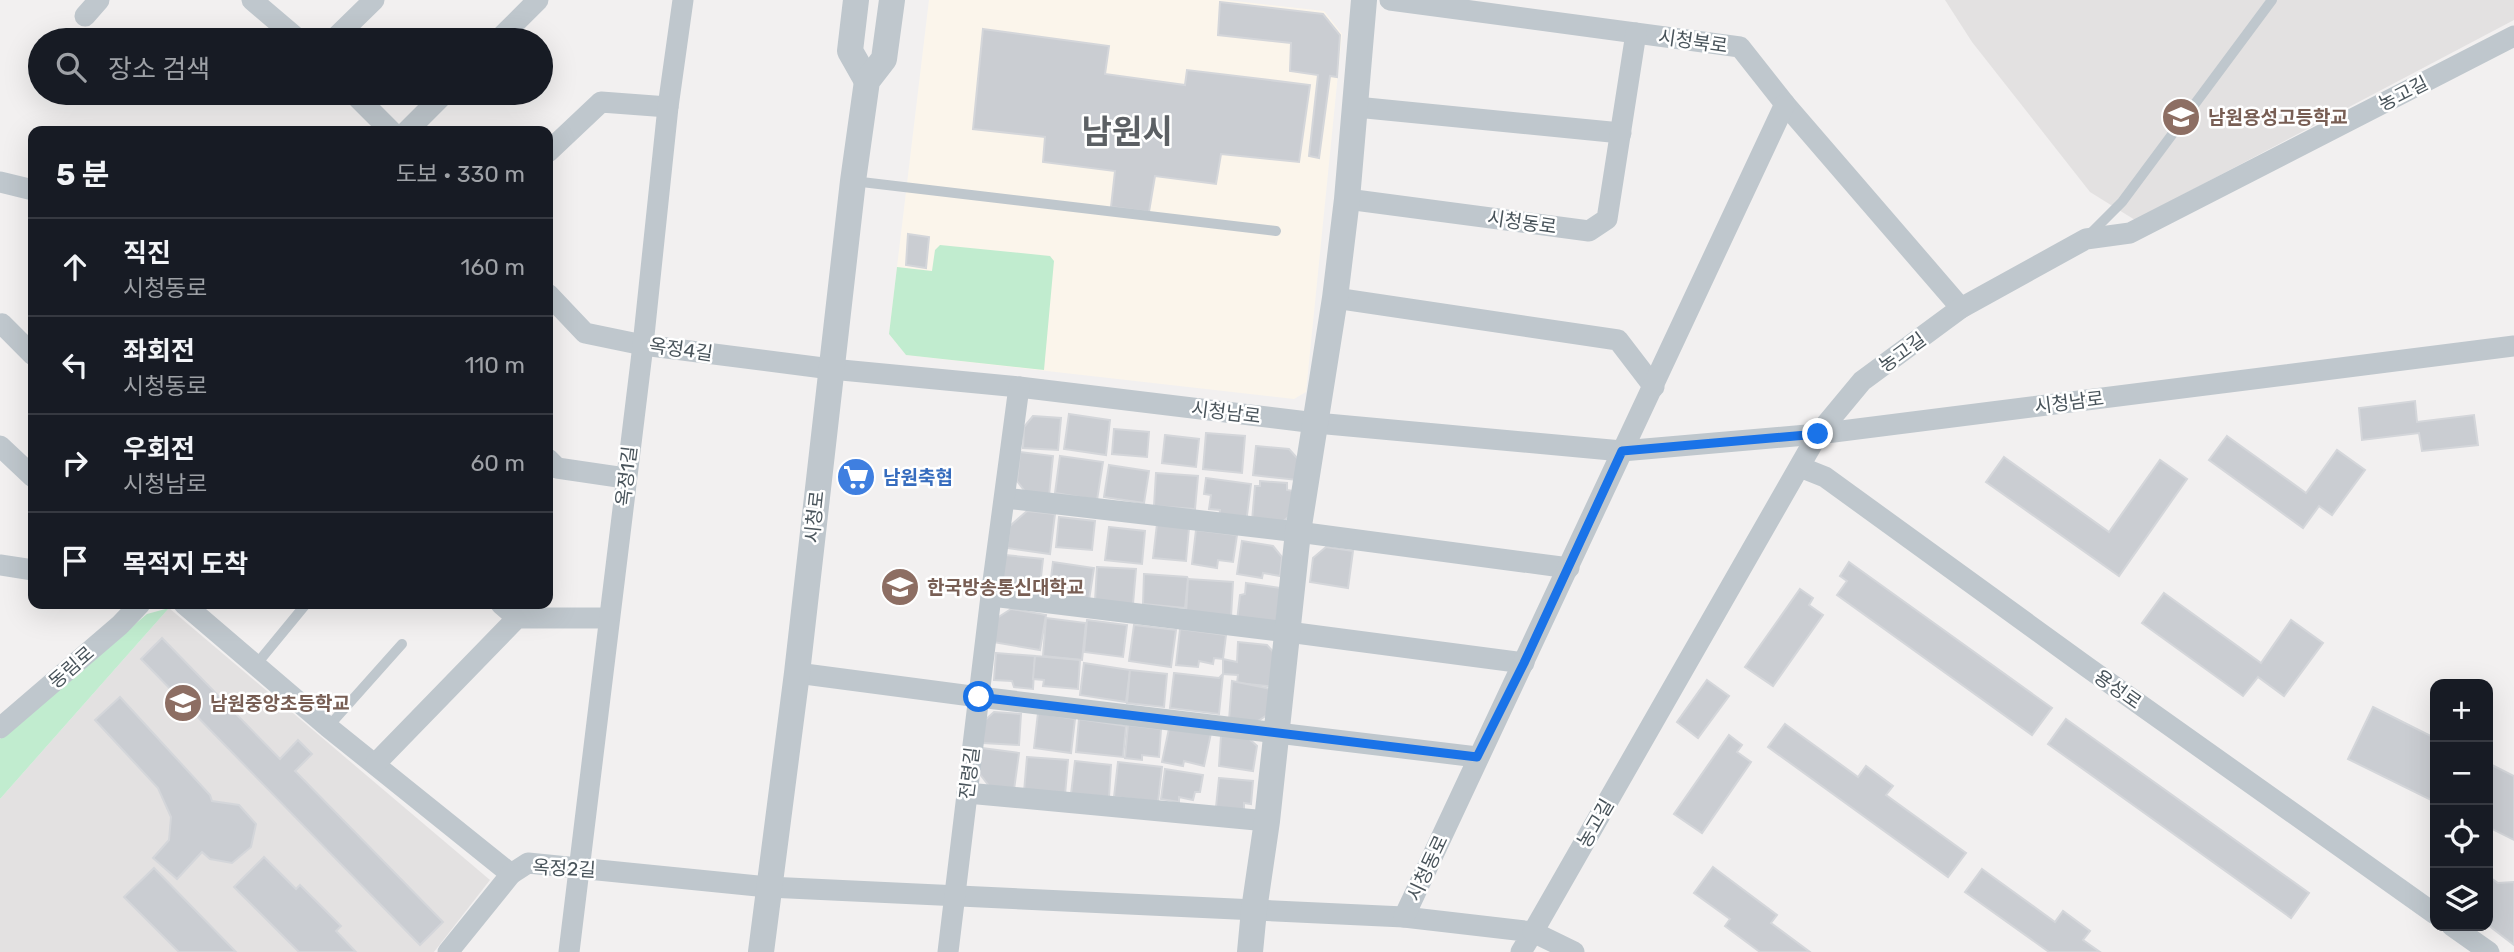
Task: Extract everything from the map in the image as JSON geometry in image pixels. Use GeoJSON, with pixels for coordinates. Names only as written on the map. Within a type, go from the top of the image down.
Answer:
{"type":"FeatureCollection","features":[{"type":"Feature","properties":{"kind":"street"},"geometry":{"type":"LineString","coordinates":[[85,16],[99,0]]}},
{"type":"Feature","properties":{"kind":"street"},"geometry":{"type":"LineString","coordinates":[[251,0],[285,28]]}},
{"type":"Feature","properties":{"kind":"street"},"geometry":{"type":"LineString","coordinates":[[345,28],[374,0]]}},
{"type":"Feature","properties":{"kind":"street"},"geometry":{"type":"LineString","coordinates":[[510,28],[538,0]]}},
{"type":"Feature","properties":{"kind":"street","name":"옥정1길"},"geometry":{"type":"LineString","coordinates":[[569,952],[643,345],[668,107],[683,0]]}},
{"type":"Feature","properties":{"kind":"street"},"geometry":{"type":"LineString","coordinates":[[856,0],[850,51],[867,81]]}},
{"type":"Feature","properties":{"kind":"street","name":"시청로"},"geometry":{"type":"LineString","coordinates":[[761,952],[797,673],[853,181],[867,81],[884,59],[892,0]]}},
{"type":"Feature","properties":{"kind":"street"},"geometry":{"type":"LineString","coordinates":[[1250,952],[1298,532],[1348,199],[1364,0]]}},
{"type":"Feature","properties":{"kind":"street","name":"시청북로"},"geometry":{"type":"LineString","coordinates":[[1390,0],[1497,7],[1636,33],[1740,47],[1785,104],[1961,309]]}},
{"type":"Feature","properties":{"kind":"street","name":"시청동로"},"geometry":{"type":"LineString","coordinates":[[1348,199],[1589,231],[1607,219],[1636,33]]}},
{"type":"Feature","properties":{"kind":"street","name":"농고길"},"geometry":{"type":"LineString","coordinates":[[1521,952],[1818,434],[1862,381],[1961,309],[2086,239],[2130,233],[2514,36]]}},
{"type":"Feature","properties":{"kind":"street"},"geometry":{"type":"LineString","coordinates":[[553,147],[601,102],[668,107]]}},
{"type":"Feature","properties":{"kind":"street"},"geometry":{"type":"LineString","coordinates":[[1622,451],[1785,104]]}},
{"type":"Feature","properties":{"kind":"street"},"geometry":{"type":"LineString","coordinates":[[365,105],[386,126]]}},
{"type":"Feature","properties":{"kind":"street"},"geometry":{"type":"LineString","coordinates":[[412,126],[434,105]]}},
{"type":"Feature","properties":{"kind":"street"},"geometry":{"type":"LineString","coordinates":[[1356,107],[1621,134]]}},
{"type":"Feature","properties":{"kind":"street"},"geometry":{"type":"LineString","coordinates":[[0,182],[28,189]]}},
{"type":"Feature","properties":{"kind":"street"},"geometry":{"type":"LineString","coordinates":[[1335,298],[1618,340],[1654,387]]}},
{"type":"Feature","properties":{"kind":"street","name":"옥정4길"},"geometry":{"type":"LineString","coordinates":[[553,299],[585,333],[643,345],[831,369]]}},
{"type":"Feature","properties":{"kind":"street"},"geometry":{"type":"LineString","coordinates":[[0,326],[2,324],[28,350]]}},
{"type":"Feature","properties":{"kind":"street","name":"시청남로"},"geometry":{"type":"LineString","coordinates":[[831,369],[1019,387],[1316,423],[1622,451],[1818,434],[2514,346]]}},
{"type":"Feature","properties":{"kind":"street","name":"전령길"},"geometry":{"type":"LineString","coordinates":[[948,952],[990,596],[1019,387]]}},
{"type":"Feature","properties":{"kind":"street"},"geometry":{"type":"LineString","coordinates":[[0,446],[28,472]]}},
{"type":"Feature","properties":{"kind":"street","name":"시청동로"},"geometry":{"type":"LineString","coordinates":[[953,896],[1404,917],[1622,451]]}},
{"type":"Feature","properties":{"kind":"street"},"geometry":{"type":"LineString","coordinates":[[553,464],[557,468],[625,478]]}},
{"type":"Feature","properties":{"kind":"street","name":"용성로"},"geometry":{"type":"LineString","coordinates":[[1800,467],[1825,477],[2430,910]]}},
{"type":"Feature","properties":{"kind":"street"},"geometry":{"type":"LineString","coordinates":[[1005,498],[1298,532],[1569,568]]}},
{"type":"Feature","properties":{"kind":"street"},"geometry":{"type":"LineString","coordinates":[[0,565],[28,569]]}},
{"type":"Feature","properties":{"kind":"street"},"geometry":{"type":"LineString","coordinates":[[990,596],[1524,663]]}},
{"type":"Feature","properties":{"kind":"street","name":"동림로"},"geometry":{"type":"LineString","coordinates":[[0,728],[135,609]]}},
{"type":"Feature","properties":{"kind":"street","name":"옥정2길"},"geometry":{"type":"LineString","coordinates":[[190,609],[328,727],[511,874],[528,863],[768,887],[953,896]]}},
{"type":"Feature","properties":{"kind":"street"},"geometry":{"type":"LineString","coordinates":[[376,763],[509,611],[609,618]]}},
{"type":"Feature","properties":{"kind":"street"},"geometry":{"type":"LineString","coordinates":[[797,673],[1477,757]]}},
{"type":"Feature","properties":{"kind":"street"},"geometry":{"type":"LineString","coordinates":[[967,793],[1267,821]]}},
{"type":"Feature","properties":{"kind":"street"},"geometry":{"type":"LineString","coordinates":[[448,952],[511,874]]}},
{"type":"Feature","properties":{"kind":"street"},"geometry":{"type":"LineString","coordinates":[[1404,917],[1533,932],[1574,952]]}},
{"type":"Feature","properties":{"kind":"street"},"geometry":{"type":"LineString","coordinates":[[2459,931],[2489,952]]}},
{"type":"Feature","properties":{"kind":"lane"},"geometry":{"type":"LineString","coordinates":[[2086,239],[2122,202],[2272,0]]}},
{"type":"Feature","properties":{"kind":"lane"},"geometry":{"type":"LineString","coordinates":[[853,181],[1276,231]]}},
{"type":"Feature","properties":{"kind":"lane"},"geometry":{"type":"LineString","coordinates":[[255,666],[302,609]]}},
{"type":"Feature","properties":{"kind":"lane"},"geometry":{"type":"LineString","coordinates":[[328,727],[402,644]]}},
{"type":"Feature","properties":{"kind":"shaded area"},"geometry":{"type":"Polygon","coordinates":[[[929,0],[1226,0],[1324,11],[1342,34],[1306,392],[1294,399],[906,355],[889,334],[929,0]]]}},
{"type":"Feature","properties":{"kind":"shaded area","name":"남원용성고등학교"},"geometry":{"type":"Polygon","coordinates":[[[1945,0],[2514,0],[2514,20],[2135,220],[2090,192],[1972,42],[1945,0]]]}},
{"type":"Feature","properties":{"kind":"shaded area","name":"남원중앙초등학교"},"geometry":{"type":"Polygon","coordinates":[[[170,609],[490,880],[434,952],[0,952],[0,799],[170,609]]]}},
{"type":"Feature","properties":{"kind":"green space"},"geometry":{"type":"Polygon","coordinates":[[[940,245],[1050,256],[1054,261],[1044,370],[906,355],[889,334],[897,267],[932,271],[935,250],[940,245]]]}},
{"type":"Feature","properties":{"kind":"green space"},"geometry":{"type":"Polygon","coordinates":[[[168,609],[0,799],[0,739],[147,614],[168,609]]]}},
{"type":"Feature","properties":{"kind":"building"},"geometry":{"type":"Polygon","coordinates":[[[1220,2],[1323,14],[1340,35],[1337,77],[1330,76],[1319,158],[1309,156],[1318,75],[1290,71],[1291,43],[1218,35],[1220,2]]]}},
{"type":"Feature","properties":{"kind":"building"},"geometry":{"type":"Polygon","coordinates":[[[983,29],[1109,46],[1105,74],[1185,85],[1187,70],[1310,85],[1299,162],[1221,154],[1216,184],[1155,176],[1149,212],[1111,207],[1115,171],[1043,162],[1045,137],[973,129],[983,29]]]}},
{"type":"Feature","properties":{"kind":"building"},"geometry":{"type":"Polygon","coordinates":[[[908,234],[929,237],[926,268],[906,265],[908,234]]]}},
{"type":"Feature","properties":{"kind":"building"},"geometry":{"type":"Polygon","coordinates":[[[2415,401],[2417,422],[2474,415],[2478,445],[2422,451],[2419,433],[2362,440],[2359,408],[2415,401]]]}},
{"type":"Feature","properties":{"kind":"building"},"geometry":{"type":"Polygon","coordinates":[[[1069,414],[1110,420],[1106,455],[1064,449],[1069,414]]]}},
{"type":"Feature","properties":{"kind":"building"},"geometry":{"type":"Polygon","coordinates":[[[1033,416],[1061,418],[1058,450],[1023,448],[1024,427],[1033,416]]]}},
{"type":"Feature","properties":{"kind":"building"},"geometry":{"type":"Polygon","coordinates":[[[1114,429],[1149,432],[1147,457],[1112,454],[1114,429]]]}},
{"type":"Feature","properties":{"kind":"building"},"geometry":{"type":"Polygon","coordinates":[[[1206,433],[1245,436],[1242,473],[1203,469],[1206,433]]]}},
{"type":"Feature","properties":{"kind":"building"},"geometry":{"type":"Polygon","coordinates":[[[1165,435],[1199,439],[1196,467],[1162,463],[1165,435]]]}},
{"type":"Feature","properties":{"kind":"building"},"geometry":{"type":"Polygon","coordinates":[[[2227,436],[2306,493],[2337,450],[2365,470],[2332,515],[2319,506],[2303,528],[2209,460],[2227,436]]]}},
{"type":"Feature","properties":{"kind":"building"},"geometry":{"type":"Polygon","coordinates":[[[1256,446],[1289,449],[1299,460],[1297,480],[1253,475],[1256,446]]]}},
{"type":"Feature","properties":{"kind":"building"},"geometry":{"type":"Polygon","coordinates":[[[1020,452],[1053,456],[1049,496],[1027,494],[1017,481],[1020,452]]]}},
{"type":"Feature","properties":{"kind":"building"},"geometry":{"type":"Polygon","coordinates":[[[1060,456],[1103,462],[1097,500],[1055,493],[1060,456]]]}},
{"type":"Feature","properties":{"kind":"building"},"geometry":{"type":"Polygon","coordinates":[[[2004,457],[2109,532],[2160,460],[2187,479],[2119,576],[1986,482],[2004,457]]]}},
{"type":"Feature","properties":{"kind":"building"},"geometry":{"type":"Polygon","coordinates":[[[1109,465],[1149,471],[1144,503],[1104,497],[1109,465]]]}},
{"type":"Feature","properties":{"kind":"building"},"geometry":{"type":"Polygon","coordinates":[[[1156,473],[1198,476],[1195,509],[1154,506],[1156,473]]]}},
{"type":"Feature","properties":{"kind":"building"},"geometry":{"type":"Polygon","coordinates":[[[1206,478],[1251,484],[1246,523],[1219,520],[1220,510],[1209,509],[1211,495],[1204,494],[1206,478]]]}},
{"type":"Feature","properties":{"kind":"building"},"geometry":{"type":"Polygon","coordinates":[[[1260,481],[1287,483],[1287,490],[1294,491],[1292,514],[1281,523],[1252,521],[1255,486],[1260,486],[1260,481]]]}},
{"type":"Feature","properties":{"kind":"building"},"geometry":{"type":"Polygon","coordinates":[[[1027,511],[1055,514],[1050,554],[1007,548],[1010,526],[1027,511]]]}},
{"type":"Feature","properties":{"kind":"building"},"geometry":{"type":"Polygon","coordinates":[[[1059,517],[1095,521],[1092,550],[1056,547],[1059,517]]]}},
{"type":"Feature","properties":{"kind":"building"},"geometry":{"type":"Polygon","coordinates":[[[1157,524],[1189,528],[1186,561],[1153,558],[1157,524]]]}},
{"type":"Feature","properties":{"kind":"building"},"geometry":{"type":"Polygon","coordinates":[[[1109,527],[1145,531],[1142,564],[1105,560],[1109,527]]]}},
{"type":"Feature","properties":{"kind":"building"},"geometry":{"type":"Polygon","coordinates":[[[1196,530],[1237,535],[1233,562],[1218,560],[1217,568],[1192,564],[1196,530]]]}},
{"type":"Feature","properties":{"kind":"building"},"geometry":{"type":"Polygon","coordinates":[[[1242,541],[1273,546],[1282,557],[1280,576],[1263,573],[1262,578],[1237,574],[1242,541]]]}},
{"type":"Feature","properties":{"kind":"building"},"geometry":{"type":"Polygon","coordinates":[[[1326,547],[1353,551],[1348,588],[1310,582],[1313,558],[1326,547]]]}},
{"type":"Feature","properties":{"kind":"building"},"geometry":{"type":"Polygon","coordinates":[[[1005,555],[1043,559],[1039,595],[1001,591],[1005,555]]]}},
{"type":"Feature","properties":{"kind":"building"},"geometry":{"type":"Polygon","coordinates":[[[1053,562],[1094,568],[1089,600],[1049,594],[1053,562]]]}},
{"type":"Feature","properties":{"kind":"building"},"geometry":{"type":"Polygon","coordinates":[[[1849,562],[2052,708],[2032,735],[1837,595],[1847,581],[1840,576],[1849,562]]]}},
{"type":"Feature","properties":{"kind":"building"},"geometry":{"type":"Polygon","coordinates":[[[1097,567],[1136,569],[1133,604],[1095,601],[1097,567]]]}},
{"type":"Feature","properties":{"kind":"building"},"geometry":{"type":"Polygon","coordinates":[[[1144,574],[1187,577],[1185,608],[1143,604],[1144,574]]]}},
{"type":"Feature","properties":{"kind":"building"},"geometry":{"type":"Polygon","coordinates":[[[1188,579],[1233,582],[1231,617],[1186,614],[1188,579]]]}},
{"type":"Feature","properties":{"kind":"building"},"geometry":{"type":"Polygon","coordinates":[[[1246,583],[1281,588],[1276,626],[1237,621],[1240,595],[1245,594],[1246,583]]]}},
{"type":"Feature","properties":{"kind":"building"},"geometry":{"type":"Polygon","coordinates":[[[1800,589],[1813,598],[1809,605],[1823,615],[1773,686],[1745,667],[1800,589]]]}},
{"type":"Feature","properties":{"kind":"building"},"geometry":{"type":"Polygon","coordinates":[[[2164,593],[2261,663],[2291,620],[2323,643],[2284,696],[2258,677],[2243,696],[2142,623],[2164,593]]]}},
{"type":"Feature","properties":{"kind":"building"},"geometry":{"type":"Polygon","coordinates":[[[1011,609],[1046,615],[1040,650],[993,642],[997,618],[1011,609]]]}},
{"type":"Feature","properties":{"kind":"building"},"geometry":{"type":"Polygon","coordinates":[[[1046,618],[1086,623],[1082,660],[1043,656],[1046,618]]]}},
{"type":"Feature","properties":{"kind":"building"},"geometry":{"type":"Polygon","coordinates":[[[1087,620],[1127,625],[1123,657],[1084,652],[1087,620]]]}},
{"type":"Feature","properties":{"kind":"building"},"geometry":{"type":"Polygon","coordinates":[[[1134,625],[1176,630],[1171,667],[1129,661],[1134,625]]]}},
{"type":"Feature","properties":{"kind":"building"},"geometry":{"type":"Polygon","coordinates":[[[1180,629],[1226,635],[1223,659],[1214,658],[1213,664],[1199,661],[1198,667],[1176,665],[1180,629]]]}},
{"type":"Feature","properties":{"kind":"building"},"geometry":{"type":"Polygon","coordinates":[[[162,638],[280,759],[298,740],[312,754],[295,771],[443,922],[420,945],[141,659],[162,638]]]}},
{"type":"Feature","properties":{"kind":"building"},"geometry":{"type":"Polygon","coordinates":[[[1238,642],[1267,645],[1279,658],[1276,687],[1237,683],[1238,675],[1223,674],[1223,659],[1237,662],[1238,642]]]}},
{"type":"Feature","properties":{"kind":"building"},"geometry":{"type":"Polygon","coordinates":[[[996,653],[1035,656],[1033,689],[1014,687],[1012,681],[994,680],[996,653]]]}},
{"type":"Feature","properties":{"kind":"building"},"geometry":{"type":"Polygon","coordinates":[[[1035,656],[1080,660],[1078,689],[1043,686],[1044,680],[1033,679],[1035,656]]]}},
{"type":"Feature","properties":{"kind":"building"},"geometry":{"type":"Polygon","coordinates":[[[1084,663],[1130,670],[1126,702],[1080,695],[1084,663]]]}},
{"type":"Feature","properties":{"kind":"building"},"geometry":{"type":"Polygon","coordinates":[[[1130,670],[1167,674],[1164,707],[1127,703],[1130,670]]]}},
{"type":"Feature","properties":{"kind":"building"},"geometry":{"type":"Polygon","coordinates":[[[1174,673],[1219,678],[1223,674],[1219,714],[1170,708],[1174,673]]]}},
{"type":"Feature","properties":{"kind":"building"},"geometry":{"type":"Polygon","coordinates":[[[1707,680],[1729,696],[1698,738],[1677,722],[1707,680]]]}},
{"type":"Feature","properties":{"kind":"building"},"geometry":{"type":"Polygon","coordinates":[[[1232,681],[1271,689],[1267,715],[1255,723],[1229,720],[1232,681]]]}},
{"type":"Feature","properties":{"kind":"building"},"geometry":{"type":"Polygon","coordinates":[[[120,697],[210,795],[212,801],[239,805],[256,824],[251,847],[232,863],[210,859],[202,852],[177,879],[153,858],[169,840],[171,817],[158,788],[95,720],[120,697]]]}},
{"type":"Feature","properties":{"kind":"building"},"geometry":{"type":"Polygon","coordinates":[[[2373,707],[2430,736],[2430,800],[2348,759],[2373,707]]]}},
{"type":"Feature","properties":{"kind":"building"},"geometry":{"type":"Polygon","coordinates":[[[994,712],[1021,714],[1019,745],[983,743],[984,721],[994,712]]]}},
{"type":"Feature","properties":{"kind":"building"},"geometry":{"type":"Polygon","coordinates":[[[1038,713],[1075,719],[1071,753],[1034,748],[1038,713]]]}},
{"type":"Feature","properties":{"kind":"building"},"geometry":{"type":"Polygon","coordinates":[[[1079,719],[1126,726],[1123,757],[1076,752],[1079,719]]]}},
{"type":"Feature","properties":{"kind":"building"},"geometry":{"type":"Polygon","coordinates":[[[2066,719],[2309,893],[2291,918],[2048,744],[2066,719]]]}},
{"type":"Feature","properties":{"kind":"building"},"geometry":{"type":"Polygon","coordinates":[[[1170,724],[1211,733],[1204,766],[1184,761],[1183,766],[1162,762],[1170,724]]]}},
{"type":"Feature","properties":{"kind":"building"},"geometry":{"type":"Polygon","coordinates":[[[1785,724],[1858,777],[1866,766],[1893,786],[1886,795],[1966,853],[1948,877],[1768,747],[1785,724]]]}},
{"type":"Feature","properties":{"kind":"building"},"geometry":{"type":"Polygon","coordinates":[[[1128,725],[1161,729],[1159,757],[1142,755],[1142,760],[1125,758],[1128,725]]]}},
{"type":"Feature","properties":{"kind":"building"},"geometry":{"type":"Polygon","coordinates":[[[1729,735],[1742,745],[1737,752],[1751,762],[1702,833],[1674,814],[1729,735]]]}},
{"type":"Feature","properties":{"kind":"building"},"geometry":{"type":"Polygon","coordinates":[[[1221,736],[1247,737],[1257,746],[1253,771],[1219,766],[1221,736]]]}},
{"type":"Feature","properties":{"kind":"building"},"geometry":{"type":"Polygon","coordinates":[[[982,748],[1019,753],[1014,790],[990,787],[979,773],[982,748]]]}},
{"type":"Feature","properties":{"kind":"building"},"geometry":{"type":"Polygon","coordinates":[[[1027,757],[1068,760],[1065,795],[1024,792],[1027,757]]]}},
{"type":"Feature","properties":{"kind":"building"},"geometry":{"type":"Polygon","coordinates":[[[1075,761],[1111,765],[1109,797],[1071,794],[1075,761]]]}},
{"type":"Feature","properties":{"kind":"building"},"geometry":{"type":"Polygon","coordinates":[[[1118,762],[1162,767],[1158,802],[1114,797],[1118,762]]]}},
{"type":"Feature","properties":{"kind":"building"},"geometry":{"type":"Polygon","coordinates":[[[2493,766],[2514,776],[2514,840],[2493,830],[2493,766]]]}},
{"type":"Feature","properties":{"kind":"building"},"geometry":{"type":"Polygon","coordinates":[[[1165,769],[1203,775],[1200,792],[1195,792],[1193,800],[1179,797],[1179,802],[1161,799],[1165,769]]]}},
{"type":"Feature","properties":{"kind":"building"},"geometry":{"type":"Polygon","coordinates":[[[1219,778],[1253,781],[1251,804],[1244,803],[1244,810],[1216,807],[1219,778]]]}},
{"type":"Feature","properties":{"kind":"building"},"geometry":{"type":"Polygon","coordinates":[[[264,857],[296,889],[300,885],[341,926],[336,931],[356,952],[299,952],[234,887],[264,857]]]}},
{"type":"Feature","properties":{"kind":"building"},"geometry":{"type":"Polygon","coordinates":[[[1713,867],[1777,915],[1771,923],[1810,952],[1760,952],[1725,926],[1730,919],[1694,893],[1713,867]]]}},
{"type":"Feature","properties":{"kind":"building"},"geometry":{"type":"Polygon","coordinates":[[[154,868],[236,952],[179,952],[124,897],[154,868]]]}},
{"type":"Feature","properties":{"kind":"building"},"geometry":{"type":"Polygon","coordinates":[[[1982,869],[2055,922],[2063,911],[2090,931],[2083,940],[2100,952],[2049,952],[1965,892],[1982,869]]]}},
{"type":"Feature","properties":{"kind":"building"},"geometry":{"type":"Polygon","coordinates":[[[2493,880],[2498,883],[2514,882],[2514,945],[2493,929],[2493,880]]]}},
{"type":"Feature","properties":{"kind":"place","name":"남원용성고등학교"},"geometry":{"type":"Point","coordinates":[2181,117]}},
{"type":"Feature","properties":{"kind":"place","name":"남원축협"},"geometry":{"type":"Point","coordinates":[856,477]}},
{"type":"Feature","properties":{"kind":"place","name":"한국방송통신대학교"},"geometry":{"type":"Point","coordinates":[900,587]}},
{"type":"Feature","properties":{"kind":"place","name":"남원중앙초등학교"},"geometry":{"type":"Point","coordinates":[183,703]}},
{"type":"Feature","properties":{"kind":"district","name":"남원시"},"geometry":{"type":"Point","coordinates":[1127,131]}},
{"type":"Feature","properties":{"kind":"route"},"geometry":{"type":"LineString","coordinates":[[979,697],[1477,757],[1524,663],[1622,451],[1818,434]]}}]}
